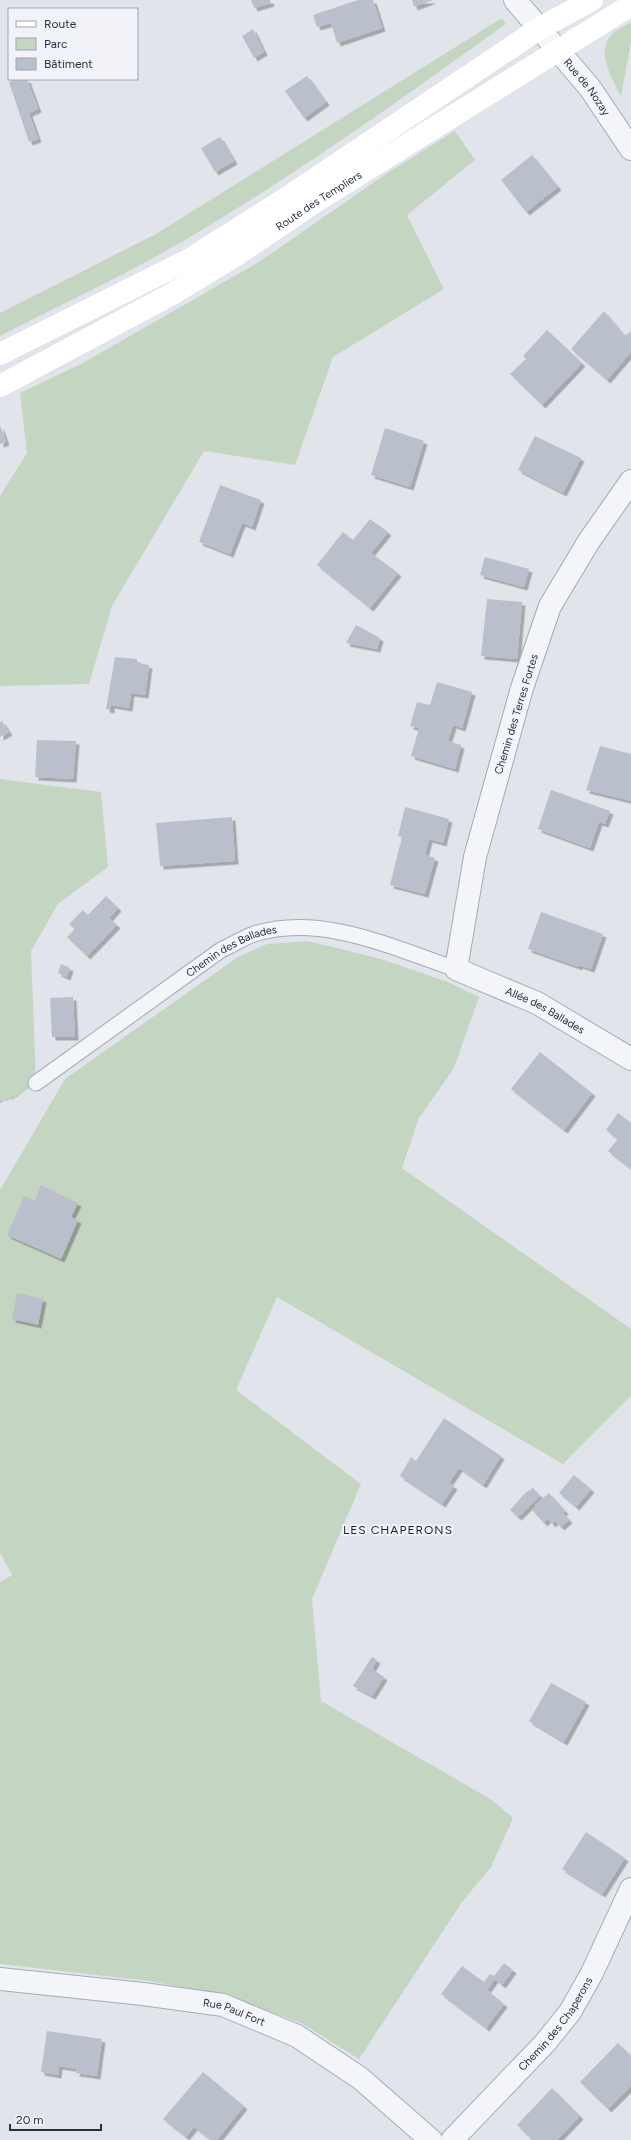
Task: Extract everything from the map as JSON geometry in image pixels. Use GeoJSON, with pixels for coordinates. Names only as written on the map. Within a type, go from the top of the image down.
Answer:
{"type":"FeatureCollection","features":[{"type":"Feature","properties":{"kind":"main road","name":"Route des Templiers"},"geometry":{"type":"LineString","coordinates":[[0,354],[190,259],[291,194],[540,28],[592,0]]}},
{"type":"Feature","properties":{"kind":"main road","name":"Route des Templiers"},"geometry":{"type":"LineString","coordinates":[[0,386],[100,335],[184,287],[631,5]]}},
{"type":"Feature","properties":{"kind":"street","name":"Rue de Nozay"},"geometry":{"type":"LineString","coordinates":[[515,0],[590,88],[631,148]]}},
{"type":"Feature","properties":{"kind":"street","name":"Chemin des Terres Fortes"},"geometry":{"type":"LineString","coordinates":[[456,969],[475,857],[522,688],[550,606],[589,541],[631,481]]}},
{"type":"Feature","properties":{"kind":"street","name":"Allée des Ballades"},"geometry":{"type":"LineString","coordinates":[[456,969],[537,1003],[631,1059]]}},
{"type":"Feature","properties":{"kind":"street","name":"Chemin des Chaperons"},"geometry":{"type":"LineString","coordinates":[[452,2140],[545,2043],[570,2012],[592,1973],[631,1889]]}},
{"type":"Feature","properties":{"kind":"street","name":"Rue Paul Fort"},"geometry":{"type":"LineString","coordinates":[[0,1979],[143,1994],[223,2005],[297,2036],[360,2078],[431,2140]]}},
{"type":"Feature","properties":{"kind":"lane","name":"Chemin des Ballades"},"geometry":{"type":"LineString","coordinates":[[36,1083],[221,950],[254,934],[287,928],[327,930],[382,942],[456,969]]}},
{"type":"Feature","properties":{"kind":"green space"},"geometry":{"type":"Polygon","coordinates":[[[502,18],[506,24],[348,136],[226,215],[162,253],[0,336],[0,313],[156,234],[502,18]]]}},
{"type":"Feature","properties":{"kind":"green space"},"geometry":{"type":"Polygon","coordinates":[[[631,22],[631,42],[621,96],[607,65],[605,49],[607,41],[612,34],[631,22]]]}},
{"type":"Feature","properties":{"kind":"green space"},"geometry":{"type":"Polygon","coordinates":[[[455,131],[475,160],[407,215],[444,289],[333,357],[295,465],[204,451],[112,606],[89,684],[0,686],[0,496],[27,453],[20,393],[83,363],[259,262],[386,174],[455,131]]]}},
{"type":"Feature","properties":{"kind":"green space"},"geometry":{"type":"Polygon","coordinates":[[[0,779],[101,792],[108,867],[58,904],[31,951],[36,1083],[16,1098],[0,1102],[0,779]]]}},
{"type":"Feature","properties":{"kind":"green space"},"geometry":{"type":"Polygon","coordinates":[[[308,941],[381,959],[448,982],[479,997],[454,1068],[419,1118],[402,1168],[631,1329],[631,1396],[563,1464],[277,1297],[236,1390],[361,1484],[312,1599],[321,1701],[492,1800],[513,1818],[491,1867],[462,1902],[359,2059],[303,2024],[229,1996],[149,1981],[0,1964],[0,1582],[12,1575],[0,1553],[0,1190],[65,1079],[238,957],[267,944],[308,941]]]}},
{"type":"Feature","properties":{"kind":"building"},"geometry":{"type":"Polygon","coordinates":[[[251,0],[270,0],[271,3],[254,8],[251,0]]]}},
{"type":"Feature","properties":{"kind":"building"},"geometry":{"type":"Polygon","coordinates":[[[358,0],[373,0],[382,28],[337,43],[331,23],[317,27],[313,15],[358,0]]]}},
{"type":"Feature","properties":{"kind":"building"},"geometry":{"type":"Polygon","coordinates":[[[412,0],[433,0],[414,7],[412,0]]]}},
{"type":"Feature","properties":{"kind":"building"},"geometry":{"type":"Polygon","coordinates":[[[253,29],[264,52],[254,58],[242,36],[253,29]]]}},
{"type":"Feature","properties":{"kind":"building"},"geometry":{"type":"Polygon","coordinates":[[[307,76],[326,102],[304,118],[285,91],[307,76]]]}},
{"type":"Feature","properties":{"kind":"building"},"geometry":{"type":"Polygon","coordinates":[[[14,80],[27,80],[38,109],[29,113],[38,139],[29,142],[9,82],[14,80]]]}},
{"type":"Feature","properties":{"kind":"building"},"geometry":{"type":"Polygon","coordinates":[[[220,137],[234,161],[215,172],[201,148],[220,137]]]}},
{"type":"Feature","properties":{"kind":"building"},"geometry":{"type":"Polygon","coordinates":[[[532,155],[558,187],[526,212],[501,180],[532,155]]]}},
{"type":"Feature","properties":{"kind":"building"},"geometry":{"type":"Polygon","coordinates":[[[604,311],[625,336],[631,331],[631,352],[607,380],[571,349],[604,311]]]}},
{"type":"Feature","properties":{"kind":"building"},"geometry":{"type":"Polygon","coordinates":[[[547,330],[582,363],[542,405],[510,374],[526,359],[523,356],[547,330]]]}},
{"type":"Feature","properties":{"kind":"building"},"geometry":{"type":"Polygon","coordinates":[[[0,425],[6,442],[0,444],[0,425]]]}},
{"type":"Feature","properties":{"kind":"building"},"geometry":{"type":"Polygon","coordinates":[[[385,428],[424,441],[410,487],[371,475],[385,428]]]}},
{"type":"Feature","properties":{"kind":"building"},"geometry":{"type":"Polygon","coordinates":[[[535,436],[581,458],[563,493],[518,470],[535,436]]]}},
{"type":"Feature","properties":{"kind":"building"},"geometry":{"type":"Polygon","coordinates":[[[220,485],[261,500],[252,527],[242,523],[230,554],[199,542],[220,485]]]}},
{"type":"Feature","properties":{"kind":"building"},"geometry":{"type":"Polygon","coordinates":[[[370,519],[388,532],[371,553],[398,573],[370,608],[317,565],[343,532],[353,540],[370,519]]]}},
{"type":"Feature","properties":{"kind":"building"},"geometry":{"type":"Polygon","coordinates":[[[485,557],[529,569],[524,587],[480,575],[485,557]]]}},
{"type":"Feature","properties":{"kind":"building"},"geometry":{"type":"Polygon","coordinates":[[[487,599],[522,602],[517,659],[481,656],[487,599]]]}},
{"type":"Feature","properties":{"kind":"building"},"geometry":{"type":"Polygon","coordinates":[[[356,625],[380,638],[377,649],[346,643],[356,625]]]}},
{"type":"Feature","properties":{"kind":"building"},"geometry":{"type":"Polygon","coordinates":[[[115,657],[137,659],[137,663],[149,665],[145,695],[131,693],[129,708],[111,705],[111,710],[106,709],[115,657]]]}},
{"type":"Feature","properties":{"kind":"building"},"geometry":{"type":"Polygon","coordinates":[[[437,682],[472,692],[462,728],[453,725],[448,741],[461,745],[455,769],[411,756],[419,728],[410,726],[417,702],[430,705],[437,682]]]}},
{"type":"Feature","properties":{"kind":"building"},"geometry":{"type":"Polygon","coordinates":[[[2,721],[9,732],[0,737],[0,722],[2,721]]]}},
{"type":"Feature","properties":{"kind":"building"},"geometry":{"type":"Polygon","coordinates":[[[37,740],[76,741],[73,779],[35,777],[37,740]]]}},
{"type":"Feature","properties":{"kind":"building"},"geometry":{"type":"Polygon","coordinates":[[[600,746],[631,754],[631,801],[586,790],[600,746]]]}},
{"type":"Feature","properties":{"kind":"building"},"geometry":{"type":"Polygon","coordinates":[[[551,790],[610,811],[605,824],[599,822],[590,848],[538,829],[551,790]]]}},
{"type":"Feature","properties":{"kind":"building"},"geometry":{"type":"Polygon","coordinates":[[[405,807],[449,819],[443,843],[429,839],[425,855],[435,858],[425,894],[390,885],[402,837],[398,836],[405,807]]]}},
{"type":"Feature","properties":{"kind":"building"},"geometry":{"type":"Polygon","coordinates":[[[232,817],[235,861],[160,866],[156,823],[232,817]]]}},
{"type":"Feature","properties":{"kind":"building"},"geometry":{"type":"Polygon","coordinates":[[[106,896],[118,908],[109,918],[117,925],[87,956],[67,937],[75,929],[69,924],[83,910],[88,915],[106,896]]]}},
{"type":"Feature","properties":{"kind":"building"},"geometry":{"type":"Polygon","coordinates":[[[541,912],[603,934],[591,969],[579,965],[579,967],[528,949],[541,912]]]}},
{"type":"Feature","properties":{"kind":"building"},"geometry":{"type":"Polygon","coordinates":[[[61,964],[70,968],[67,977],[58,973],[61,964]]]}},
{"type":"Feature","properties":{"kind":"building"},"geometry":{"type":"Polygon","coordinates":[[[73,997],[75,1037],[52,1037],[50,998],[73,997]]]}},
{"type":"Feature","properties":{"kind":"building"},"geometry":{"type":"Polygon","coordinates":[[[540,1052],[592,1093],[564,1130],[511,1089],[540,1052]]]}},
{"type":"Feature","properties":{"kind":"building"},"geometry":{"type":"Polygon","coordinates":[[[618,1113],[631,1123],[631,1169],[608,1151],[618,1139],[606,1130],[618,1113]]]}},
{"type":"Feature","properties":{"kind":"building"},"geometry":{"type":"Polygon","coordinates":[[[41,1185],[78,1203],[71,1217],[78,1220],[61,1259],[7,1235],[24,1196],[35,1201],[41,1185]]]}},
{"type":"Feature","properties":{"kind":"building"},"geometry":{"type":"Polygon","coordinates":[[[17,1293],[43,1299],[38,1325],[12,1319],[17,1293]]]}},
{"type":"Feature","properties":{"kind":"building"},"geometry":{"type":"Polygon","coordinates":[[[444,1418],[501,1456],[483,1485],[459,1468],[449,1483],[454,1486],[442,1504],[400,1476],[411,1457],[416,1461],[444,1418]]]}},
{"type":"Feature","properties":{"kind":"building"},"geometry":{"type":"Polygon","coordinates":[[[574,1475],[591,1489],[576,1507],[559,1493],[574,1475]]]}},
{"type":"Feature","properties":{"kind":"building"},"geometry":{"type":"Polygon","coordinates":[[[533,1488],[540,1496],[518,1517],[510,1510],[525,1493],[533,1488]]]}},
{"type":"Feature","properties":{"kind":"building"},"geometry":{"type":"Polygon","coordinates":[[[549,1493],[565,1511],[563,1513],[569,1520],[561,1527],[555,1521],[552,1524],[548,1519],[544,1523],[532,1510],[537,1506],[535,1505],[549,1493]]]}},
{"type":"Feature","properties":{"kind":"building"},"geometry":{"type":"Polygon","coordinates":[[[372,1657],[377,1660],[372,1669],[384,1677],[372,1696],[353,1686],[372,1657]]]}},
{"type":"Feature","properties":{"kind":"building"},"geometry":{"type":"Polygon","coordinates":[[[551,1683],[586,1702],[564,1742],[529,1721],[551,1683]]]}},
{"type":"Feature","properties":{"kind":"building"},"geometry":{"type":"Polygon","coordinates":[[[586,1832],[625,1858],[602,1894],[562,1869],[586,1832]]]}},
{"type":"Feature","properties":{"kind":"building"},"geometry":{"type":"Polygon","coordinates":[[[504,1963],[513,1970],[502,1985],[495,1979],[487,1990],[504,2004],[486,2028],[441,1994],[462,1966],[484,1982],[490,1974],[494,1976],[504,1963]]]}},
{"type":"Feature","properties":{"kind":"building"},"geometry":{"type":"Polygon","coordinates":[[[47,2031],[102,2039],[97,2076],[76,2073],[77,2069],[59,2066],[58,2075],[41,2072],[47,2031]]]}},
{"type":"Feature","properties":{"kind":"building"},"geometry":{"type":"Polygon","coordinates":[[[618,2043],[631,2056],[631,2086],[608,2109],[580,2082],[618,2043]]]}},
{"type":"Feature","properties":{"kind":"building"},"geometry":{"type":"Polygon","coordinates":[[[203,2072],[244,2106],[217,2140],[211,2140],[194,2127],[186,2137],[163,2119],[203,2072]]]}},
{"type":"Feature","properties":{"kind":"building"},"geometry":{"type":"Polygon","coordinates":[[[552,2088],[580,2116],[557,2140],[532,2140],[517,2125],[552,2088]]]}},
{"type":"Feature","properties":{"kind":"district","name":"LES CHAPERONS"},"geometry":{"type":"Point","coordinates":[398,1530]}}]}
